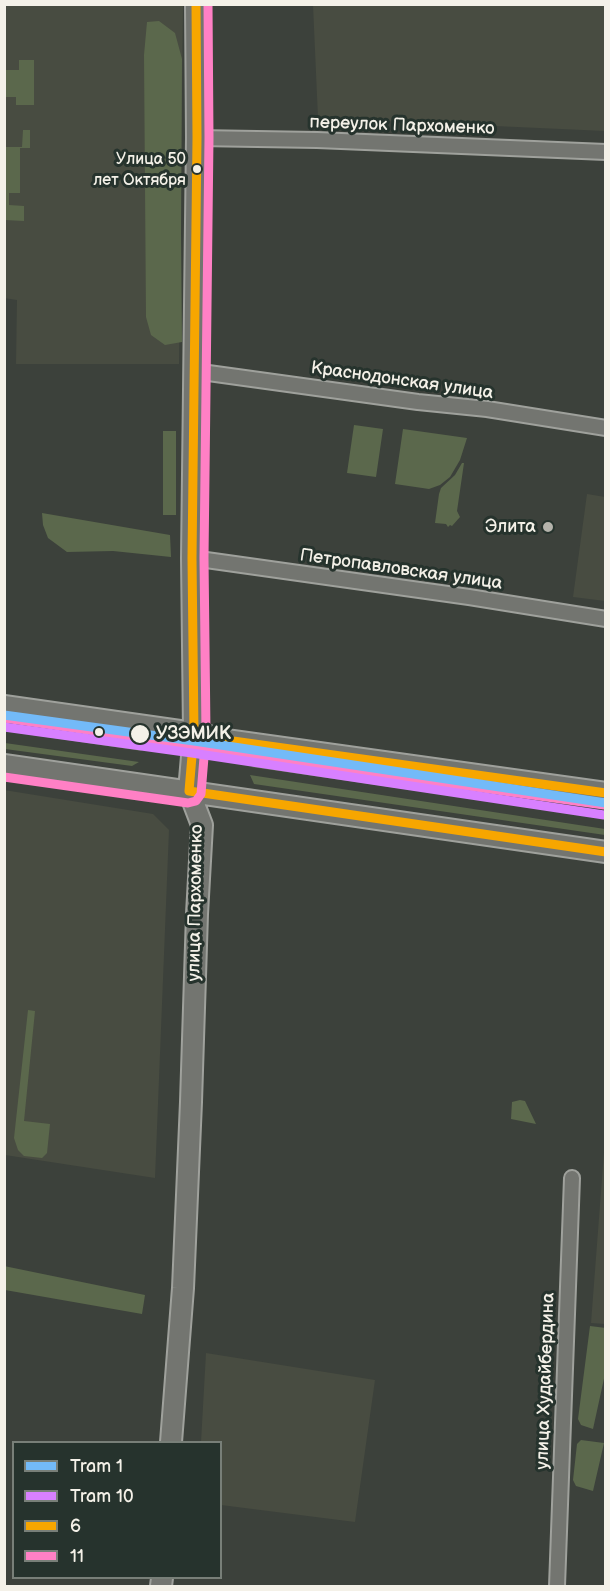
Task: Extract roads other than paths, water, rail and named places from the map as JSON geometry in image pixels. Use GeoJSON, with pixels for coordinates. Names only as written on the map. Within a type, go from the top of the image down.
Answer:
{"type":"FeatureCollection","features":[{"type":"Feature","properties":{"kind":"main road","name":"улица Пархоменко"},"geometry":{"type":"LineString","coordinates":[[171,1441],[184,1265],[202,825],[189,791],[194,733],[192,558],[197,138],[196,4]]}},
{"type":"Feature","properties":{"kind":"main road"},"geometry":{"type":"LineString","coordinates":[[4,706],[194,733],[233,741],[606,793]]}},
{"type":"Feature","properties":{"kind":"main road"},"geometry":{"type":"LineString","coordinates":[[4,765],[606,852]]}},
{"type":"Feature","properties":{"kind":"street","name":"переулок Пархоменко"},"geometry":{"type":"LineString","coordinates":[[197,138],[317,140],[606,152]]}},
{"type":"Feature","properties":{"kind":"street","name":"Краснодонская улица"},"geometry":{"type":"LineString","coordinates":[[194,371],[418,402],[487,409],[606,428]]}},
{"type":"Feature","properties":{"kind":"street","name":"Петропавловская улица"},"geometry":{"type":"LineString","coordinates":[[192,558],[606,619]]}},
{"type":"Feature","properties":{"kind":"street","name":"улица Худайбердина"},"geometry":{"type":"LineString","coordinates":[[557,1587],[572,1178]]}},
{"type":"Feature","properties":{"kind":"tram line","name":"1"},"geometry":{"type":"LineString","coordinates":[[4,715],[606,803]]}},
{"type":"Feature","properties":{"kind":"tram line","name":"10"},"geometry":{"type":"LineString","coordinates":[[4,727],[604,815]]}},
{"type":"Feature","properties":{"kind":"place","name":"Улица 50 лет Октября"},"geometry":{"type":"Point","coordinates":[197,169]}},
{"type":"Feature","properties":{"kind":"place","name":"Элита"},"geometry":{"type":"Point","coordinates":[548,527]}},
{"type":"Feature","properties":{"kind":"place","name":"УЗЭМИК"},"geometry":{"type":"Point","coordinates":[140,734]}}]}
